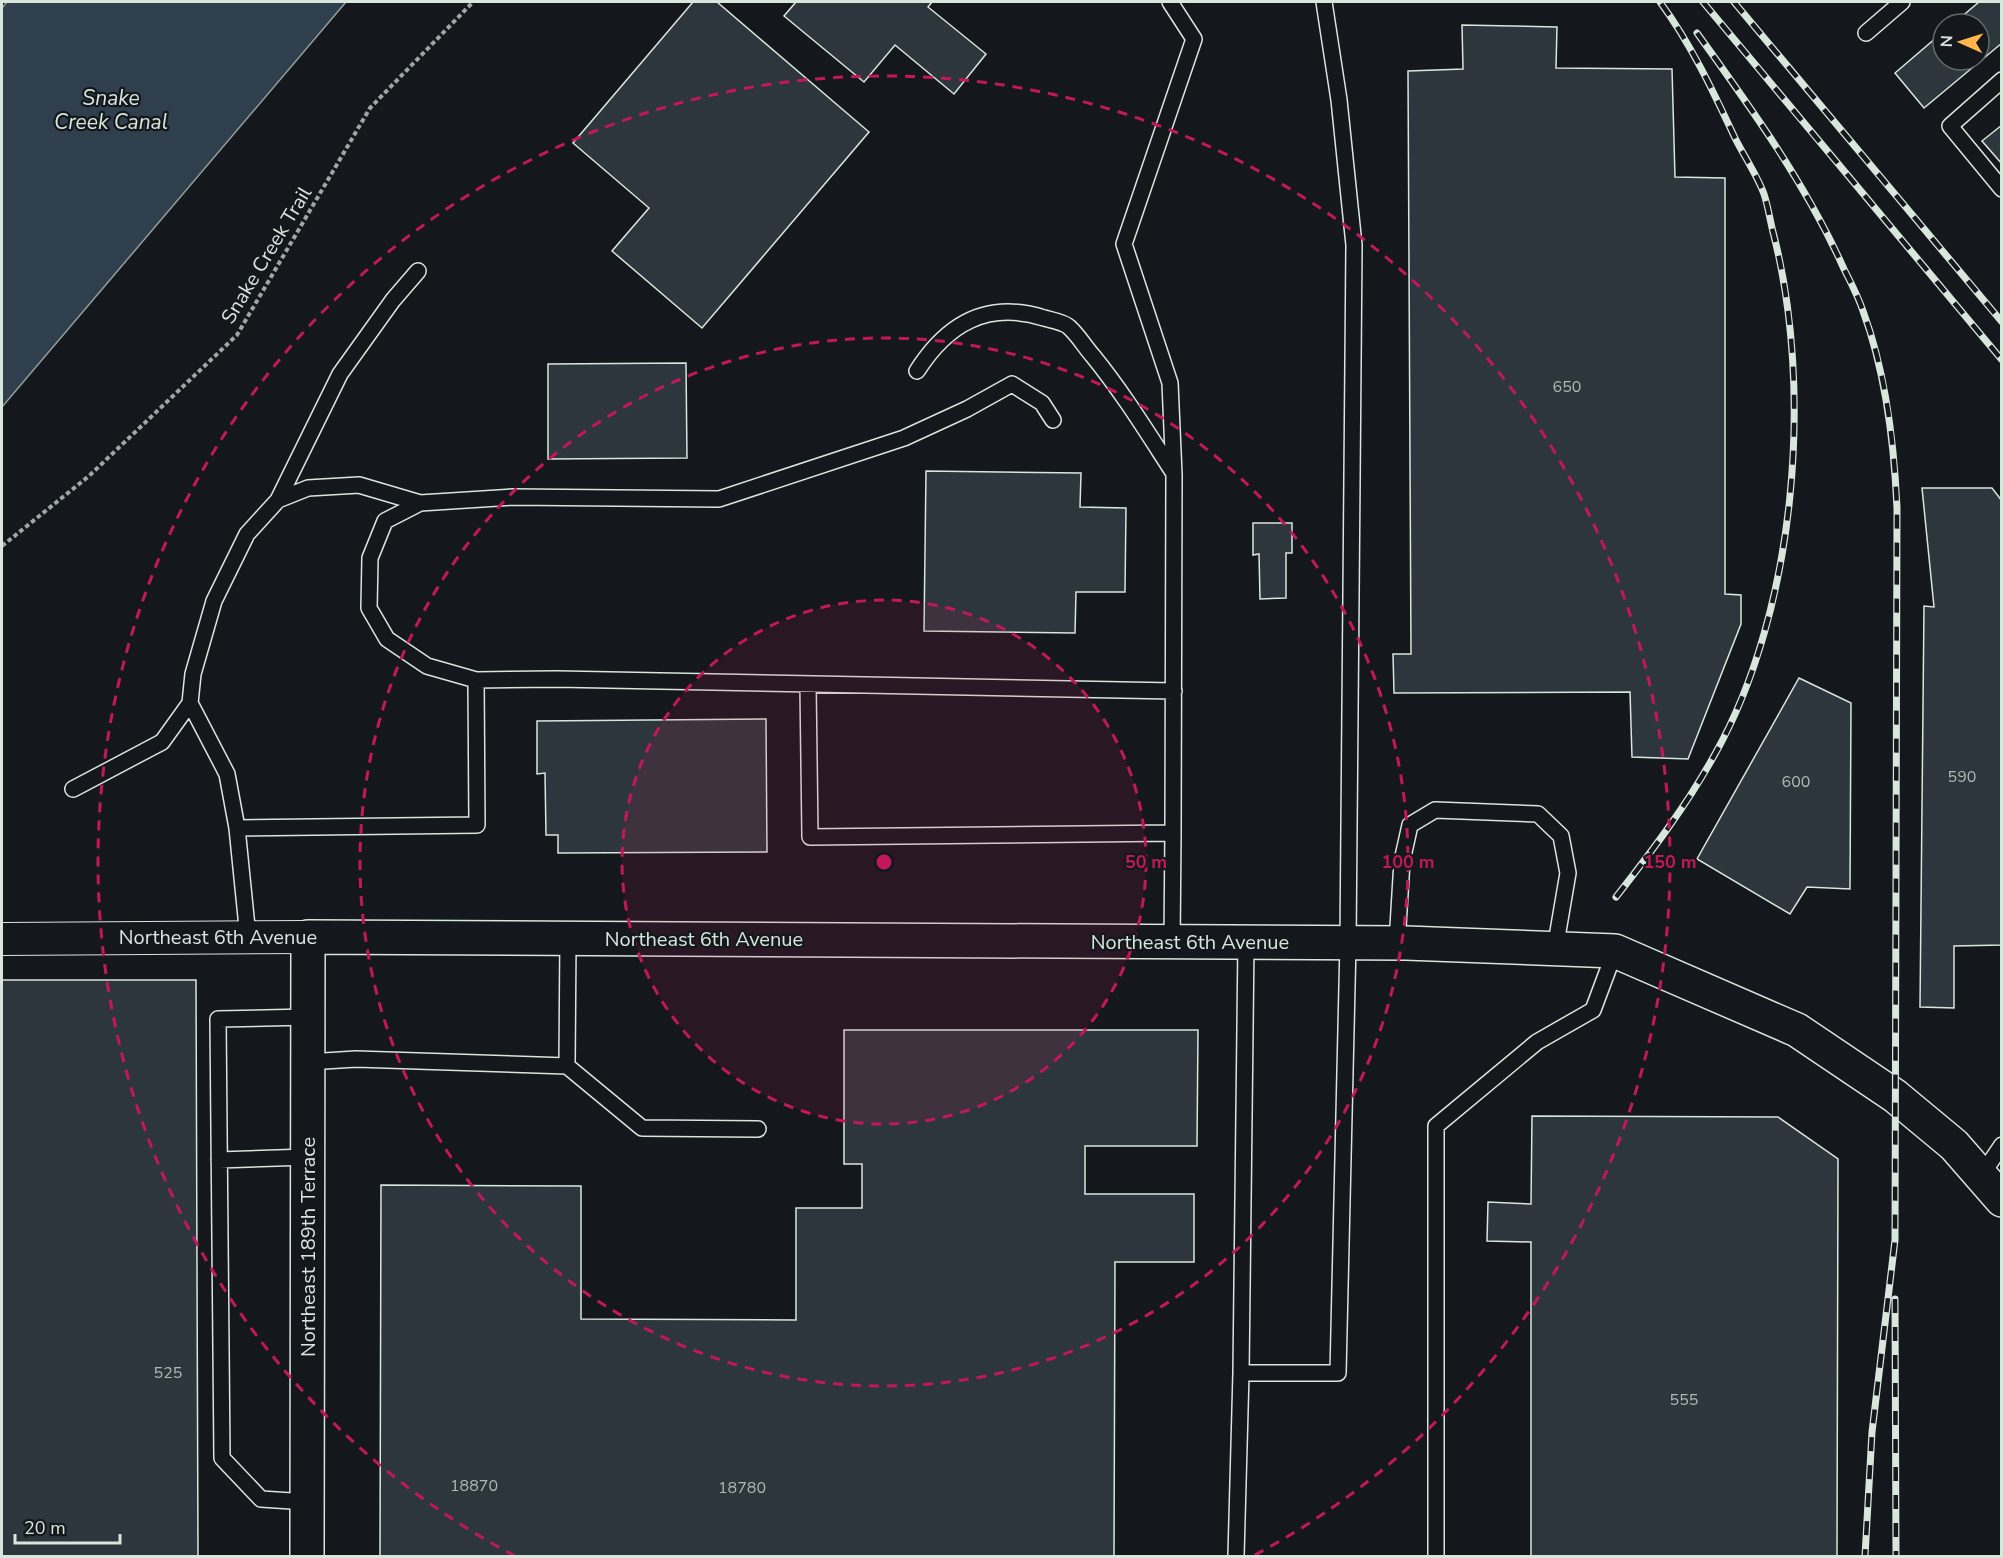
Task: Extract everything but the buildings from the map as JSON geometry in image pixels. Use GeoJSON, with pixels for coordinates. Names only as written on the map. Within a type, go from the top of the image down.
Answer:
{"type":"FeatureCollection","features":[{"type":"Feature","properties":{"kind":"street","name":"Northeast 6th Avenue"},"geometry":{"type":"LineString","coordinates":[[2,939],[308,937],[1402,943]]}},
{"type":"Feature","properties":{"kind":"street","name":"Northeast 189th Terrace"},"geometry":{"type":"LineString","coordinates":[[307,1557],[308,937]]}},
{"type":"Feature","properties":{"kind":"street"},"geometry":{"type":"LineString","coordinates":[[1402,943],[1614,951],[1797,1030],[1895,1096],[1954,1145],[1991,1188]]}},
{"type":"Feature","properties":{"kind":"lane"},"geometry":{"type":"LineString","coordinates":[[1170,2],[1194,39],[1124,244],[1170,383],[1174,475],[1172,942]]}},
{"type":"Feature","properties":{"kind":"lane"},"geometry":{"type":"LineString","coordinates":[[1241,1373],[1338,1373],[1348,943],[1354,245],[1339,100],[1324,2]]}},
{"type":"Feature","properties":{"kind":"lane"},"geometry":{"type":"LineString","coordinates":[[1866,33],[1902,2]]}},
{"type":"Feature","properties":{"kind":"lane"},"geometry":{"type":"LineString","coordinates":[[2001,80],[1950,126],[2001,189]]}},
{"type":"Feature","properties":{"kind":"lane"},"geometry":{"type":"LineString","coordinates":[[73,789],[162,742],[190,703],[193,674],[214,601],[247,534],[278,500],[340,374],[393,300],[418,271]]}},
{"type":"Feature","properties":{"kind":"lane"},"geometry":{"type":"LineString","coordinates":[[917,371],[931,350],[950,332],[974,318],[998,312],[1031,314],[1068,326],[1121,390],[1174,475]]}},
{"type":"Feature","properties":{"kind":"lane"},"geometry":{"type":"LineString","coordinates":[[278,500],[308,488],[359,485],[420,502],[513,497],[719,499],[904,438],[968,409],[1012,384],[1042,403],[1053,420]]}},
{"type":"Feature","properties":{"kind":"lane"},"geometry":{"type":"LineString","coordinates":[[420,502],[386,521],[370,558],[369,608],[387,639],[427,666],[476,681],[557,680],[1174,691]]}},
{"type":"Feature","properties":{"kind":"lane"},"geometry":{"type":"LineString","coordinates":[[237,828],[477,825],[476,681]]}},
{"type":"Feature","properties":{"kind":"lane"},"geometry":{"type":"LineString","coordinates":[[808,684],[810,837],[1173,833]]}},
{"type":"Feature","properties":{"kind":"lane"},"geometry":{"type":"LineString","coordinates":[[190,703],[227,774],[237,828],[248,937]]}},
{"type":"Feature","properties":{"kind":"lane"},"geometry":{"type":"LineString","coordinates":[[1402,943],[1402,861],[1410,825],[1435,810],[1538,814],[1561,836],[1568,873],[1555,949]]}},
{"type":"Feature","properties":{"kind":"lane"},"geometry":{"type":"LineString","coordinates":[[567,1066],[568,938]]}},
{"type":"Feature","properties":{"kind":"lane"},"geometry":{"type":"LineString","coordinates":[[1236,1557],[1241,1373],[1246,942]]}},
{"type":"Feature","properties":{"kind":"lane"},"geometry":{"type":"LineString","coordinates":[[1436,1557],[1436,1125],[1537,1042],[1593,1010],[1614,951]]}},
{"type":"Feature","properties":{"kind":"lane"},"geometry":{"type":"LineString","coordinates":[[307,1502],[261,1498],[222,1458],[218,1019],[308,1017]]}},
{"type":"Feature","properties":{"kind":"lane"},"geometry":{"type":"LineString","coordinates":[[308,1062],[356,1059],[567,1066],[642,1128],[758,1129]]}},
{"type":"Feature","properties":{"kind":"lane"},"geometry":{"type":"LineString","coordinates":[[1991,1188],[2001,1145]]}},
{"type":"Feature","properties":{"kind":"lane"},"geometry":{"type":"LineString","coordinates":[[219,1160],[308,1157]]}},
{"type":"Feature","properties":{"kind":"path","name":"Snake Creek Trail"},"geometry":{"type":"LineString","coordinates":[[2,546],[89,476],[237,335],[370,108],[473,2]]}},
{"type":"Feature","properties":{"kind":"water","name":"Snake Creek Canal"},"geometry":{"type":"Polygon","coordinates":[[[7,2],[346,2],[2,407],[2,8],[7,2]]]}},
{"type":"Feature","properties":{"kind":"railway"},"geometry":{"type":"LineString","coordinates":[[1616,897],[1656,845],[1693,791],[1715,754],[1742,697],[1764,634],[1780,567],[1790,498],[1794,429],[1793,360],[1786,294],[1764,194],[1701,68],[1682,34],[1660,2]]}},
{"type":"Feature","properties":{"kind":"railway"},"geometry":{"type":"LineString","coordinates":[[1703,2],[2002,360]]}},
{"type":"Feature","properties":{"kind":"railway"},"geometry":{"type":"LineString","coordinates":[[1734,2],[2002,322]]}},
{"type":"Feature","properties":{"kind":"railway"},"geometry":{"type":"LineString","coordinates":[[1697,33],[1795,177],[1813,207],[1857,295],[1878,359],[1888,408],[1894,458],[1897,508],[1895,1240],[1872,1432],[1865,1556]]}},
{"type":"Feature","properties":{"kind":"railway"},"geometry":{"type":"LineString","coordinates":[[1895,1299],[1896,1556]]}}]}
